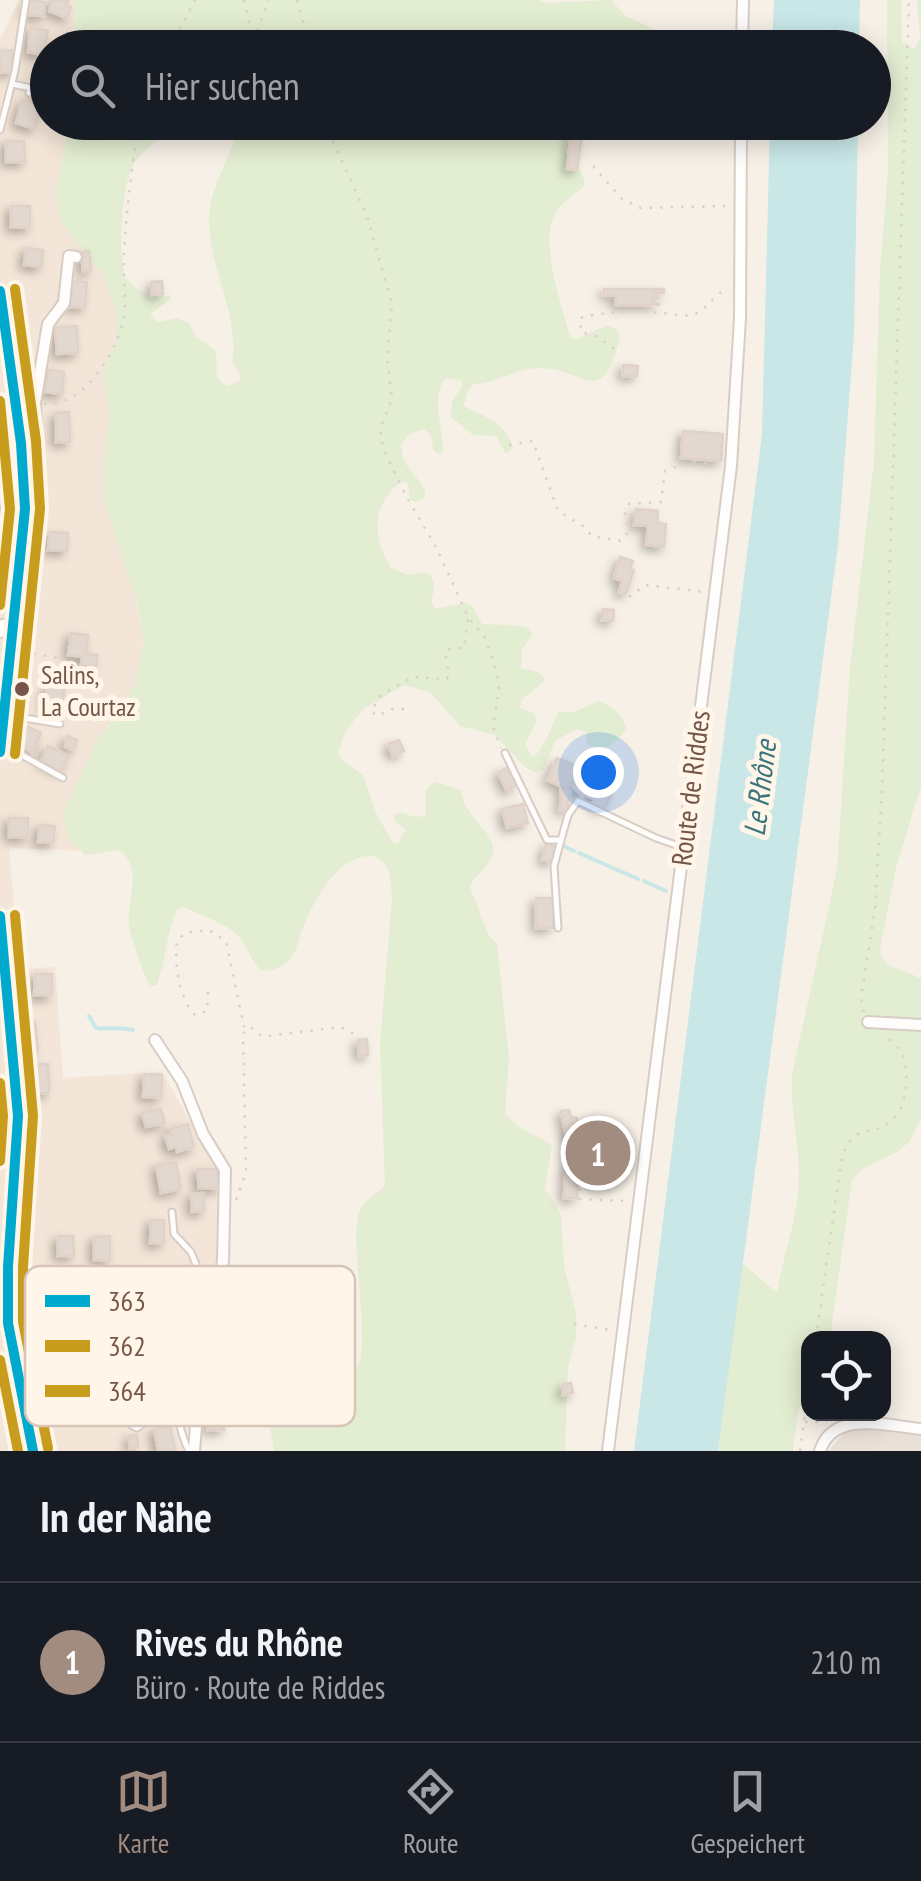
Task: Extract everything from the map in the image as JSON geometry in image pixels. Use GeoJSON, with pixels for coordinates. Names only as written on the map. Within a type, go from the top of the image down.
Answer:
{"type":"FeatureCollection","features":[{"type":"Feature","properties":{"kind":"main road"},"geometry":{"type":"LineString","coordinates":[[0,291],[24,477],[19,585],[0,750]]}},
{"type":"Feature","properties":{"kind":"main road"},"geometry":{"type":"LineString","coordinates":[[0,916],[18,1116],[7,1294],[10,1338],[25,1423]]}},
{"type":"Feature","properties":{"kind":"street"},"geometry":{"type":"LineString","coordinates":[[742,30],[743,0]]}},
{"type":"Feature","properties":{"kind":"street","name":"Route de Riddes"},"geometry":{"type":"LineString","coordinates":[[608,1451],[732,466],[740,289],[741,140]]}},
{"type":"Feature","properties":{"kind":"street"},"geometry":{"type":"LineString","coordinates":[[19,585],[30,584],[35,578],[39,518],[35,403],[48,324],[64,303],[68,256],[76,257]]}},
{"type":"Feature","properties":{"kind":"street"},"geometry":{"type":"LineString","coordinates":[[0,632],[3,625],[14,624]]}},
{"type":"Feature","properties":{"kind":"street"},"geometry":{"type":"LineString","coordinates":[[868,1022],[921,1025]]}},
{"type":"Feature","properties":{"kind":"street"},"geometry":{"type":"LineString","coordinates":[[155,1040],[182,1081],[203,1134],[225,1170],[226,1218],[220,1266]]}},
{"type":"Feature","properties":{"kind":"street"},"geometry":{"type":"LineString","coordinates":[[820,1451],[827,1436],[838,1426],[856,1423],[921,1429]]}},
{"type":"Feature","properties":{"kind":"street"},"geometry":{"type":"LineString","coordinates":[[192,1451],[195,1426]]}},
{"type":"Feature","properties":{"kind":"lane"},"geometry":{"type":"LineString","coordinates":[[0,130],[26,0]]}},
{"type":"Feature","properties":{"kind":"lane"},"geometry":{"type":"LineString","coordinates":[[12,84],[30,88],[29,93]]}},
{"type":"Feature","properties":{"kind":"lane"},"geometry":{"type":"LineString","coordinates":[[4,714],[60,724]]}},
{"type":"Feature","properties":{"kind":"lane"},"geometry":{"type":"LineString","coordinates":[[0,750],[18,753],[62,778]]}},
{"type":"Feature","properties":{"kind":"lane"},"geometry":{"type":"LineString","coordinates":[[504,753],[547,840],[562,840]]}},
{"type":"Feature","properties":{"kind":"lane"},"geometry":{"type":"LineString","coordinates":[[558,928],[554,866],[568,815],[578,801],[682,846]]}},
{"type":"Feature","properties":{"kind":"lane"},"geometry":{"type":"LineString","coordinates":[[172,1212],[174,1234],[191,1252],[197,1266]]}},
{"type":"Feature","properties":{"kind":"lane"},"geometry":{"type":"LineString","coordinates":[[19,1385],[25,1376]]}},
{"type":"Feature","properties":{"kind":"lane"},"geometry":{"type":"LineString","coordinates":[[47,1426],[48,1451]]}},
{"type":"Feature","properties":{"kind":"lane"},"geometry":{"type":"LineString","coordinates":[[178,1426],[192,1451]]}},
{"type":"Feature","properties":{"kind":"path"},"geometry":{"type":"LineString","coordinates":[[179,30],[194,0]]}},
{"type":"Feature","properties":{"kind":"path"},"geometry":{"type":"LineString","coordinates":[[244,0],[251,30]]}},
{"type":"Feature","properties":{"kind":"path"},"geometry":{"type":"LineString","coordinates":[[258,30],[269,0]]}},
{"type":"Feature","properties":{"kind":"path"},"geometry":{"type":"LineString","coordinates":[[296,0],[305,30]]}},
{"type":"Feature","properties":{"kind":"path"},"geometry":{"type":"LineString","coordinates":[[817,1331],[842,1156],[849,1138],[860,1131],[887,1125],[898,1115],[903,1102],[902,1054],[868,1022],[861,998],[874,908],[882,790],[908,0]]}},
{"type":"Feature","properties":{"kind":"path"},"geometry":{"type":"LineString","coordinates":[[35,403],[62,404],[78,394],[99,372],[122,326],[124,253],[136,140]]}},
{"type":"Feature","properties":{"kind":"path"},"geometry":{"type":"LineString","coordinates":[[332,140],[367,216],[392,304],[388,358],[392,398],[380,428],[383,448],[437,548],[468,617],[485,638],[499,690],[493,727],[504,753]]}},
{"type":"Feature","properties":{"kind":"path"},"geometry":{"type":"LineString","coordinates":[[593,166],[622,198],[641,208],[740,205]]}},
{"type":"Feature","properties":{"kind":"path"},"geometry":{"type":"LineString","coordinates":[[614,350],[596,336],[581,332],[580,318],[597,313],[692,315],[706,308],[713,296],[724,289],[740,289]]}},
{"type":"Feature","properties":{"kind":"path"},"geometry":{"type":"LineString","coordinates":[[509,445],[533,441],[558,512],[592,536],[608,540],[621,541],[628,532],[625,513],[629,504],[660,502],[665,471],[688,462],[732,466]]}},
{"type":"Feature","properties":{"kind":"path"},"geometry":{"type":"LineString","coordinates":[[629,597],[645,585],[716,593]]}},
{"type":"Feature","properties":{"kind":"path"},"geometry":{"type":"LineString","coordinates":[[404,709],[392,709],[377,716],[371,711],[381,696],[413,677],[447,678],[445,654],[447,649],[464,648],[468,617]]}},
{"type":"Feature","properties":{"kind":"path"},"geometry":{"type":"LineString","coordinates":[[11,650],[65,659]]}},
{"type":"Feature","properties":{"kind":"path"},"geometry":{"type":"LineString","coordinates":[[208,992],[209,1005],[204,1014],[194,1015],[184,1003],[175,948],[185,932],[209,930],[226,940],[245,1030],[246,1172],[226,1218]]}},
{"type":"Feature","properties":{"kind":"path"},"geometry":{"type":"LineString","coordinates":[[245,1030],[254,1028],[260,1035],[268,1036],[340,1027],[359,1036]]}},
{"type":"Feature","properties":{"kind":"path"},"geometry":{"type":"LineString","coordinates":[[574,1138],[574,1160],[581,1170],[579,1199],[639,1202]]}},
{"type":"Feature","properties":{"kind":"path"},"geometry":{"type":"LineString","coordinates":[[574,1324],[623,1332]]}},
{"type":"Feature","properties":{"kind":"path"},"geometry":{"type":"LineString","coordinates":[[800,1451],[804,1422],[833,1422],[838,1426]]}},
{"type":"Feature","properties":{"kind":"shaded area"},"geometry":{"type":"Polygon","coordinates":[[[19,0],[75,0],[76,30],[30,30],[30,140],[66,140],[56,191],[58,212],[62,223],[105,277],[117,311],[117,340],[103,377],[110,418],[105,446],[144,643],[127,700],[98,739],[73,793],[69,838],[81,851],[9,848],[19,969],[55,967],[63,1078],[162,1072],[223,1179],[217,1266],[25,1266],[25,1426],[204,1426],[201,1451],[0,1451],[0,39],[19,0]]]}},
{"type":"Feature","properties":{"kind":"shaded area"},"geometry":{"type":"Polygon","coordinates":[[[863,1429],[921,1435],[921,1451],[828,1451],[845,1432],[863,1429]]]}},
{"type":"Feature","properties":{"kind":"green space"},"geometry":{"type":"Polygon","coordinates":[[[75,0],[611,0],[626,16],[656,30],[76,30],[75,0]]]}},
{"type":"Feature","properties":{"kind":"green space"},"geometry":{"type":"Polygon","coordinates":[[[887,0],[901,0],[902,42],[914,49],[920,39],[917,0],[921,0],[921,786],[896,868],[880,948],[890,966],[921,979],[921,1120],[909,1142],[862,1169],[852,1180],[831,1331],[801,1331],[801,1404],[793,1451],[718,1451],[742,1263],[777,1293],[798,1191],[792,1074],[837,870],[850,667],[874,461],[880,271],[888,140],[891,140],[891,30],[887,30],[887,0]]]}},
{"type":"Feature","properties":{"kind":"green space"},"geometry":{"type":"Polygon","coordinates":[[[66,140],[158,140],[137,159],[127,183],[122,216],[124,276],[145,293],[171,295],[170,300],[150,314],[157,322],[177,318],[190,324],[196,337],[215,350],[217,375],[229,386],[240,380],[241,375],[232,362],[232,329],[211,242],[209,211],[234,140],[567,140],[566,154],[582,175],[585,185],[556,212],[551,225],[550,256],[570,337],[577,339],[608,325],[617,330],[620,337],[605,375],[586,380],[547,368],[529,369],[474,384],[464,406],[505,432],[513,447],[506,454],[496,436],[473,435],[451,417],[452,401],[463,386],[461,381],[446,378],[438,394],[443,452],[433,450],[432,437],[425,429],[409,434],[401,445],[405,461],[426,493],[415,502],[410,499],[408,484],[402,481],[385,500],[378,533],[391,568],[408,575],[426,572],[432,578],[431,601],[435,609],[466,603],[482,624],[524,626],[531,630],[532,635],[522,649],[521,668],[538,672],[546,680],[522,699],[520,708],[534,713],[537,720],[525,744],[532,757],[544,743],[559,712],[574,712],[599,701],[616,712],[626,728],[615,742],[599,748],[587,744],[586,732],[577,729],[555,741],[543,770],[536,773],[525,767],[495,735],[460,726],[430,692],[404,685],[362,710],[345,732],[338,753],[363,775],[376,813],[393,843],[398,843],[406,830],[394,815],[400,812],[425,816],[426,792],[436,782],[461,790],[467,809],[493,845],[491,858],[470,887],[488,934],[497,944],[509,1057],[505,1114],[516,1125],[552,1145],[545,1188],[561,1215],[564,1266],[576,1313],[576,1337],[568,1368],[565,1451],[274,1451],[270,1426],[355,1426],[355,1367],[359,1365],[362,1348],[358,1218],[364,1203],[385,1186],[380,1044],[392,898],[390,877],[376,857],[356,859],[345,865],[319,895],[292,956],[281,966],[266,971],[258,967],[229,928],[183,907],[177,909],[157,985],[151,986],[129,926],[131,865],[118,850],[85,855],[69,838],[65,809],[98,739],[127,700],[144,643],[137,604],[103,498],[110,418],[103,377],[117,340],[117,311],[105,277],[62,223],[56,191],[66,140]]]}},
{"type":"Feature","properties":{"kind":"water"},"geometry":{"type":"Polygon","coordinates":[[[774,0],[860,0],[859,30],[773,30],[774,0]]]}},
{"type":"Feature","properties":{"kind":"water","name":"Le Rhône"},"geometry":{"type":"Polygon","coordinates":[[[770,140],[858,140],[854,335],[838,545],[718,1451],[634,1451],[762,434],[770,140]]]}},
{"type":"Feature","properties":{"kind":"building"},"geometry":{"type":"Polygon","coordinates":[[[28,0],[45,2],[44,16],[26,15],[28,0]]]}},
{"type":"Feature","properties":{"kind":"building"},"geometry":{"type":"Polygon","coordinates":[[[53,0],[68,0],[66,5],[71,7],[67,18],[49,11],[53,0]]]}},
{"type":"Feature","properties":{"kind":"building"},"geometry":{"type":"Polygon","coordinates":[[[12,50],[13,72],[0,73],[0,51],[12,50]]]}},
{"type":"Feature","properties":{"kind":"building"},"geometry":{"type":"Polygon","coordinates":[[[22,100],[30,102],[30,128],[16,123],[22,100]]]}},
{"type":"Feature","properties":{"kind":"building"},"geometry":{"type":"Polygon","coordinates":[[[570,140],[581,140],[577,170],[567,169],[570,140]]]}},
{"type":"Feature","properties":{"kind":"building"},"geometry":{"type":"Polygon","coordinates":[[[6,141],[24,141],[25,162],[6,162],[6,141]]]}},
{"type":"Feature","properties":{"kind":"building"},"geometry":{"type":"Polygon","coordinates":[[[11,206],[30,206],[30,228],[11,227],[11,206]]]}},
{"type":"Feature","properties":{"kind":"building"},"geometry":{"type":"Polygon","coordinates":[[[26,248],[43,250],[41,267],[24,265],[26,248]]]}},
{"type":"Feature","properties":{"kind":"building"},"geometry":{"type":"Polygon","coordinates":[[[89,251],[91,270],[83,271],[81,252],[89,251]]]}},
{"type":"Feature","properties":{"kind":"building"},"geometry":{"type":"Polygon","coordinates":[[[72,281],[87,282],[85,307],[70,307],[72,281]]]}},
{"type":"Feature","properties":{"kind":"building"},"geometry":{"type":"Polygon","coordinates":[[[162,281],[163,294],[152,295],[151,282],[162,281]]]}},
{"type":"Feature","properties":{"kind":"building"},"geometry":{"type":"Polygon","coordinates":[[[604,289],[664,289],[664,293],[653,293],[653,302],[660,305],[616,305],[616,295],[604,295],[604,289]]]}},
{"type":"Feature","properties":{"kind":"building"},"geometry":{"type":"Polygon","coordinates":[[[77,326],[78,353],[57,354],[55,328],[77,326]]]}},
{"type":"Feature","properties":{"kind":"building"},"geometry":{"type":"Polygon","coordinates":[[[623,365],[638,366],[637,376],[623,376],[623,365]]]}},
{"type":"Feature","properties":{"kind":"building"},"geometry":{"type":"Polygon","coordinates":[[[48,370],[64,372],[62,394],[45,392],[48,370]]]}},
{"type":"Feature","properties":{"kind":"building"},"geometry":{"type":"Polygon","coordinates":[[[69,412],[70,442],[56,442],[56,413],[69,412]]]}},
{"type":"Feature","properties":{"kind":"building"},"geometry":{"type":"Polygon","coordinates":[[[0,417],[6,417],[9,444],[0,444],[0,417]]]}},
{"type":"Feature","properties":{"kind":"building"},"geometry":{"type":"Polygon","coordinates":[[[683,431],[723,434],[721,461],[681,458],[683,431]]]}},
{"type":"Feature","properties":{"kind":"building"},"geometry":{"type":"Polygon","coordinates":[[[11,451],[13,469],[2,470],[0,452],[11,451]]]}},
{"type":"Feature","properties":{"kind":"building"},"geometry":{"type":"Polygon","coordinates":[[[0,480],[15,481],[13,504],[0,503],[0,480]]]}},
{"type":"Feature","properties":{"kind":"building"},"geometry":{"type":"Polygon","coordinates":[[[636,509],[658,511],[657,523],[666,524],[664,547],[646,545],[648,526],[634,525],[636,509]]]}},
{"type":"Feature","properties":{"kind":"building"},"geometry":{"type":"Polygon","coordinates":[[[50,532],[68,533],[67,551],[48,550],[50,532]]]}},
{"type":"Feature","properties":{"kind":"building"},"geometry":{"type":"Polygon","coordinates":[[[620,557],[633,561],[626,594],[619,592],[622,581],[614,578],[620,557]]]}},
{"type":"Feature","properties":{"kind":"building"},"geometry":{"type":"Polygon","coordinates":[[[603,609],[614,610],[613,621],[602,620],[603,609]]]}},
{"type":"Feature","properties":{"kind":"building"},"geometry":{"type":"Polygon","coordinates":[[[71,633],[88,635],[86,654],[97,655],[96,667],[81,665],[82,657],[68,655],[71,633]]]}},
{"type":"Feature","properties":{"kind":"building"},"geometry":{"type":"Polygon","coordinates":[[[48,685],[65,687],[61,710],[44,707],[48,685]]]}},
{"type":"Feature","properties":{"kind":"building"},"geometry":{"type":"Polygon","coordinates":[[[27,726],[41,733],[32,752],[18,745],[27,726]]]}},
{"type":"Feature","properties":{"kind":"building"},"geometry":{"type":"Polygon","coordinates":[[[67,736],[77,740],[73,750],[65,747],[67,736]]]}},
{"type":"Feature","properties":{"kind":"building"},"geometry":{"type":"Polygon","coordinates":[[[399,740],[404,751],[393,756],[388,744],[399,740]]]}},
{"type":"Feature","properties":{"kind":"building"},"geometry":{"type":"Polygon","coordinates":[[[48,746],[69,756],[61,771],[41,761],[48,746]]]}},
{"type":"Feature","properties":{"kind":"building"},"geometry":{"type":"Polygon","coordinates":[[[557,758],[577,766],[567,789],[547,780],[557,758]]]}},
{"type":"Feature","properties":{"kind":"building"},"geometry":{"type":"Polygon","coordinates":[[[508,767],[517,785],[507,791],[498,773],[508,767]]]}},
{"type":"Feature","properties":{"kind":"building"},"geometry":{"type":"Polygon","coordinates":[[[590,769],[601,781],[583,797],[572,786],[590,769]]]}},
{"type":"Feature","properties":{"kind":"building"},"geometry":{"type":"Polygon","coordinates":[[[601,781],[613,792],[603,810],[585,795],[601,781]]]}},
{"type":"Feature","properties":{"kind":"building"},"geometry":{"type":"Polygon","coordinates":[[[561,789],[570,791],[567,811],[560,810],[561,789]]]}},
{"type":"Feature","properties":{"kind":"building"},"geometry":{"type":"Polygon","coordinates":[[[523,804],[528,823],[507,828],[502,809],[523,804]]]}},
{"type":"Feature","properties":{"kind":"building"},"geometry":{"type":"Polygon","coordinates":[[[9,818],[28,818],[28,837],[9,837],[9,818]]]}},
{"type":"Feature","properties":{"kind":"building"},"geometry":{"type":"Polygon","coordinates":[[[40,825],[55,826],[53,843],[38,842],[40,825]]]}},
{"type":"Feature","properties":{"kind":"building"},"geometry":{"type":"Polygon","coordinates":[[[546,844],[556,846],[552,862],[542,860],[546,844]]]}},
{"type":"Feature","properties":{"kind":"building"},"geometry":{"type":"Polygon","coordinates":[[[536,898],[553,898],[553,928],[536,928],[536,898]]]}},
{"type":"Feature","properties":{"kind":"building"},"geometry":{"type":"Polygon","coordinates":[[[35,974],[52,974],[51,996],[34,995],[35,974]]]}},
{"type":"Feature","properties":{"kind":"building"},"geometry":{"type":"Polygon","coordinates":[[[35,1022],[38,1051],[22,1052],[20,1023],[35,1022]]]}},
{"type":"Feature","properties":{"kind":"building"},"geometry":{"type":"Polygon","coordinates":[[[367,1039],[368,1055],[359,1056],[358,1040],[367,1039]]]}},
{"type":"Feature","properties":{"kind":"building"},"geometry":{"type":"Polygon","coordinates":[[[48,1064],[49,1093],[30,1094],[29,1065],[48,1064]]]}},
{"type":"Feature","properties":{"kind":"building"},"geometry":{"type":"Polygon","coordinates":[[[144,1074],[162,1075],[161,1097],[143,1097],[144,1074]]]}},
{"type":"Feature","properties":{"kind":"building"},"geometry":{"type":"Polygon","coordinates":[[[161,1109],[165,1123],[146,1127],[142,1113],[161,1109]]]}},
{"type":"Feature","properties":{"kind":"building"},"geometry":{"type":"Polygon","coordinates":[[[569,1110],[571,1117],[577,1118],[577,1135],[566,1136],[561,1111],[569,1110]]]}},
{"type":"Feature","properties":{"kind":"building"},"geometry":{"type":"Polygon","coordinates":[[[188,1124],[194,1147],[177,1152],[176,1147],[169,1149],[165,1136],[171,1134],[170,1129],[188,1124]]]}},
{"type":"Feature","properties":{"kind":"building"},"geometry":{"type":"Polygon","coordinates":[[[176,1162],[181,1189],[161,1193],[156,1165],[176,1162]]]}},
{"type":"Feature","properties":{"kind":"building"},"geometry":{"type":"Polygon","coordinates":[[[565,1166],[577,1166],[577,1198],[564,1198],[565,1166]]]}},
{"type":"Feature","properties":{"kind":"building"},"geometry":{"type":"Polygon","coordinates":[[[197,1169],[216,1169],[220,1188],[199,1188],[197,1169]]]}},
{"type":"Feature","properties":{"kind":"building"},"geometry":{"type":"Polygon","coordinates":[[[203,1193],[204,1211],[192,1212],[191,1194],[203,1193]]]}},
{"type":"Feature","properties":{"kind":"building"},"geometry":{"type":"Polygon","coordinates":[[[151,1220],[164,1220],[164,1243],[150,1243],[151,1220]]]}},
{"type":"Feature","properties":{"kind":"building"},"geometry":{"type":"Polygon","coordinates":[[[58,1236],[73,1236],[74,1256],[58,1256],[58,1236]]]}},
{"type":"Feature","properties":{"kind":"building"},"geometry":{"type":"Polygon","coordinates":[[[110,1236],[110,1260],[94,1260],[94,1237],[110,1236]]]}},
{"type":"Feature","properties":{"kind":"building"},"geometry":{"type":"Polygon","coordinates":[[[571,1383],[573,1393],[563,1395],[562,1385],[571,1383]]]}},
{"type":"Feature","properties":{"kind":"building"},"geometry":{"type":"Polygon","coordinates":[[[170,1426],[175,1450],[158,1451],[154,1429],[170,1426]]]}},
{"type":"Feature","properties":{"kind":"building"},"geometry":{"type":"Polygon","coordinates":[[[208,1426],[224,1426],[224,1430],[208,1430],[208,1426]]]}},
{"type":"Feature","properties":{"kind":"building"},"geometry":{"type":"Polygon","coordinates":[[[137,1435],[138,1447],[130,1448],[129,1436],[137,1435]]]}},
{"type":"Feature","properties":{"kind":"waterway"},"geometry":{"type":"LineString","coordinates":[[564,846],[574,851]]}},
{"type":"Feature","properties":{"kind":"waterway"},"geometry":{"type":"LineString","coordinates":[[579,853],[638,879]]}},
{"type":"Feature","properties":{"kind":"waterway"},"geometry":{"type":"LineString","coordinates":[[644,881],[666,891]]}},
{"type":"Feature","properties":{"kind":"waterway"},"geometry":{"type":"LineString","coordinates":[[89,1016],[96,1028],[133,1030]]}},
{"type":"Feature","properties":{"kind":"transit line","name":"364"},"geometry":{"type":"LineString","coordinates":[[15,289],[36,441],[40,509],[15,754]]}},
{"type":"Feature","properties":{"kind":"transit line","name":"363"},"geometry":{"type":"LineString","coordinates":[[0,291],[21,443],[25,509],[0,752]]}},
{"type":"Feature","properties":{"kind":"transit line","name":"362"},"geometry":{"type":"LineString","coordinates":[[0,401],[10,509],[0,605]]}},
{"type":"Feature","properties":{"kind":"transit line","name":"364"},"geometry":{"type":"LineString","coordinates":[[15,915],[33,1116],[23,1267],[25,1332]]}},
{"type":"Feature","properties":{"kind":"transit line","name":"363"},"geometry":{"type":"LineString","coordinates":[[0,916],[18,1116],[8,1323],[25,1410]]}},
{"type":"Feature","properties":{"kind":"transit line","name":"362"},"geometry":{"type":"LineString","coordinates":[[0,1083],[0,1161]]}},
{"type":"Feature","properties":{"kind":"transit line","name":"362"},"geometry":{"type":"LineString","coordinates":[[0,1360],[18,1451]]}},
{"type":"Feature","properties":{"kind":"transit line","name":"363"},"geometry":{"type":"LineString","coordinates":[[28,1426],[33,1451]]}},
{"type":"Feature","properties":{"kind":"transit line","name":"364"},"geometry":{"type":"LineString","coordinates":[[44,1426],[48,1448]]}},
{"type":"Feature","properties":{"kind":"place","name":"Salins, La Courtaz"},"geometry":{"type":"Point","coordinates":[22,689]}},
{"type":"Feature","properties":{"kind":"place","name":"Rives du Rhône"},"geometry":{"type":"Point","coordinates":[598,1153]}}]}
